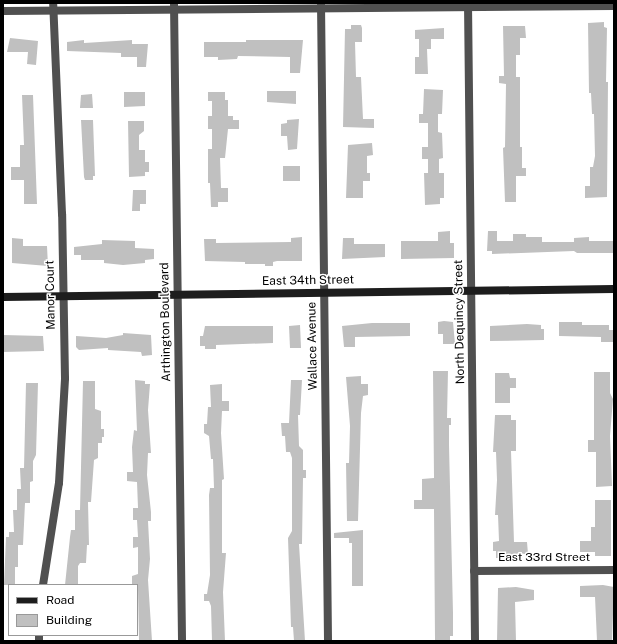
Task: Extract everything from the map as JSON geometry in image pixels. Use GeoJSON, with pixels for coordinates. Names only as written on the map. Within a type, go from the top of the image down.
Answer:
{"type":"FeatureCollection","features":[{"type":"Feature","properties":{"kind":"main road","name":"East 34th Street"},"geometry":{"type":"LineString","coordinates":[[3,297],[614,289]]}},
{"type":"Feature","properties":{"kind":"street","name":"North Dequincy Street"},"geometry":{"type":"LineString","coordinates":[[468,5],[475,641]]}},
{"type":"Feature","properties":{"kind":"street"},"geometry":{"type":"LineString","coordinates":[[3,11],[53,7],[174,6],[614,6]]}},
{"type":"Feature","properties":{"kind":"street","name":"Arthington Boulevard"},"geometry":{"type":"LineString","coordinates":[[174,6],[182,641]]}},
{"type":"Feature","properties":{"kind":"street","name":"Wallace Avenue"},"geometry":{"type":"LineString","coordinates":[[321,6],[328,641]]}},
{"type":"Feature","properties":{"kind":"street","name":"Manor Court"},"geometry":{"type":"LineString","coordinates":[[43,584],[60,469],[65,378],[62,214],[53,7]]}},
{"type":"Feature","properties":{"kind":"street","name":"East 33rd Street"},"geometry":{"type":"LineString","coordinates":[[474,571],[614,570]]}},
{"type":"Feature","properties":{"kind":"building"},"geometry":{"type":"Polygon","coordinates":[[[604,22],[604,27],[607,28],[606,82],[608,82],[607,197],[585,198],[585,186],[590,186],[590,167],[593,167],[595,156],[594,114],[592,114],[591,93],[589,93],[588,23],[604,22]]]}},
{"type":"Feature","properties":{"kind":"building"},"geometry":{"type":"Polygon","coordinates":[[[351,25],[361,25],[362,28],[362,42],[355,42],[356,77],[361,77],[363,119],[374,119],[374,128],[343,127],[345,29],[351,29],[351,25]]]}},
{"type":"Feature","properties":{"kind":"building"},"geometry":{"type":"Polygon","coordinates":[[[503,26],[525,26],[526,38],[520,38],[520,55],[516,55],[516,77],[520,77],[520,147],[522,147],[522,168],[526,168],[526,176],[516,176],[516,202],[505,202],[503,148],[505,147],[506,84],[499,83],[499,76],[504,76],[503,26]]]}},
{"type":"Feature","properties":{"kind":"building"},"geometry":{"type":"Polygon","coordinates":[[[444,28],[444,39],[431,39],[431,49],[427,49],[428,74],[415,74],[415,57],[419,57],[419,39],[415,39],[415,30],[444,28]]]}},
{"type":"Feature","properties":{"kind":"building"},"geometry":{"type":"Polygon","coordinates":[[[10,38],[38,41],[36,65],[27,64],[28,52],[7,52],[10,38]]]}},
{"type":"Feature","properties":{"kind":"building"},"geometry":{"type":"Polygon","coordinates":[[[84,40],[84,43],[132,40],[132,44],[148,44],[146,67],[137,67],[137,57],[121,57],[121,53],[67,51],[67,42],[84,40]]]}},
{"type":"Feature","properties":{"kind":"building"},"geometry":{"type":"Polygon","coordinates":[[[246,40],[303,40],[300,73],[290,73],[290,57],[238,56],[237,59],[218,60],[218,57],[204,57],[204,42],[246,42],[246,40]]]}},
{"type":"Feature","properties":{"kind":"building"},"geometry":{"type":"Polygon","coordinates":[[[424,89],[443,90],[442,114],[438,114],[438,132],[442,133],[443,158],[439,159],[439,173],[444,173],[444,198],[440,198],[440,204],[425,205],[424,173],[428,173],[428,159],[422,159],[422,147],[428,147],[428,123],[419,123],[419,114],[423,114],[424,89]]]}},
{"type":"Feature","properties":{"kind":"building"},"geometry":{"type":"Polygon","coordinates":[[[267,91],[296,91],[296,104],[267,102],[267,91]]]}},
{"type":"Feature","properties":{"kind":"building"},"geometry":{"type":"Polygon","coordinates":[[[124,92],[145,92],[145,106],[124,107],[124,92]]]}},
{"type":"Feature","properties":{"kind":"building"},"geometry":{"type":"Polygon","coordinates":[[[208,92],[225,92],[225,100],[228,100],[228,116],[233,116],[233,120],[239,120],[239,129],[228,129],[225,158],[220,158],[221,188],[228,188],[228,202],[218,202],[218,207],[211,207],[210,183],[208,183],[208,149],[212,149],[212,129],[208,129],[208,116],[212,116],[212,101],[208,101],[208,92]]]}},
{"type":"Feature","properties":{"kind":"building"},"geometry":{"type":"Polygon","coordinates":[[[92,94],[93,108],[80,108],[81,95],[92,94]]]}},
{"type":"Feature","properties":{"kind":"building"},"geometry":{"type":"Polygon","coordinates":[[[22,95],[33,95],[37,204],[24,204],[24,180],[11,180],[11,167],[20,167],[20,145],[24,145],[22,95]]]}},
{"type":"Feature","properties":{"kind":"building"},"geometry":{"type":"Polygon","coordinates":[[[299,119],[297,149],[288,150],[287,136],[281,136],[281,124],[287,123],[287,120],[299,119]]]}},
{"type":"Feature","properties":{"kind":"building"},"geometry":{"type":"Polygon","coordinates":[[[81,120],[93,120],[95,176],[93,176],[93,180],[85,180],[84,177],[81,120]]]}},
{"type":"Feature","properties":{"kind":"building"},"geometry":{"type":"Polygon","coordinates":[[[128,121],[144,121],[144,131],[139,135],[139,150],[145,150],[145,162],[149,162],[149,172],[145,172],[145,176],[129,177],[128,121]]]}},
{"type":"Feature","properties":{"kind":"building"},"geometry":{"type":"Polygon","coordinates":[[[372,143],[373,155],[367,156],[367,173],[370,173],[370,181],[363,181],[363,198],[346,198],[348,145],[372,143]]]}},
{"type":"Feature","properties":{"kind":"building"},"geometry":{"type":"Polygon","coordinates":[[[283,166],[300,166],[300,181],[283,181],[283,166]]]}},
{"type":"Feature","properties":{"kind":"building"},"geometry":{"type":"Polygon","coordinates":[[[133,190],[146,190],[146,204],[140,204],[140,211],[132,211],[133,190]]]}},
{"type":"Feature","properties":{"kind":"building"},"geometry":{"type":"Polygon","coordinates":[[[450,231],[450,243],[454,243],[454,258],[401,259],[401,241],[438,241],[438,232],[450,231]]]}},
{"type":"Feature","properties":{"kind":"building"},"geometry":{"type":"Polygon","coordinates":[[[488,231],[497,231],[497,241],[513,241],[513,234],[526,234],[526,237],[542,237],[542,242],[574,242],[574,238],[589,237],[589,241],[614,241],[614,253],[577,253],[574,251],[492,254],[492,251],[487,251],[488,231]]]}},
{"type":"Feature","properties":{"kind":"building"},"geometry":{"type":"Polygon","coordinates":[[[302,237],[302,261],[277,261],[273,262],[273,266],[265,266],[265,264],[245,264],[245,262],[205,261],[204,239],[216,239],[216,243],[291,242],[291,238],[302,237]]]}},
{"type":"Feature","properties":{"kind":"building"},"geometry":{"type":"Polygon","coordinates":[[[12,238],[23,239],[23,246],[47,246],[48,266],[12,263],[12,238]]]}},
{"type":"Feature","properties":{"kind":"building"},"geometry":{"type":"Polygon","coordinates":[[[343,238],[354,238],[354,244],[385,244],[385,257],[342,259],[343,238]]]}},
{"type":"Feature","properties":{"kind":"building"},"geometry":{"type":"Polygon","coordinates":[[[102,240],[135,241],[135,248],[154,249],[154,259],[145,260],[145,263],[123,265],[104,263],[104,260],[81,260],[81,255],[74,255],[74,247],[102,244],[102,240]]]}},
{"type":"Feature","properties":{"kind":"building"},"geometry":{"type":"Polygon","coordinates":[[[438,322],[453,322],[455,344],[443,344],[443,334],[438,334],[438,322]]]}},
{"type":"Feature","properties":{"kind":"building"},"geometry":{"type":"Polygon","coordinates":[[[559,322],[582,322],[582,325],[609,325],[609,330],[614,330],[614,342],[601,342],[601,337],[559,336],[559,322]]]}},
{"type":"Feature","properties":{"kind":"building"},"geometry":{"type":"Polygon","coordinates":[[[372,323],[410,323],[410,336],[355,337],[355,347],[344,347],[342,326],[372,323]]]}},
{"type":"Feature","properties":{"kind":"building"},"geometry":{"type":"Polygon","coordinates":[[[527,324],[541,325],[541,329],[544,329],[544,340],[490,341],[490,326],[527,324]]]}},
{"type":"Feature","properties":{"kind":"building"},"geometry":{"type":"Polygon","coordinates":[[[300,325],[301,348],[290,348],[289,326],[300,325]]]}},
{"type":"Feature","properties":{"kind":"building"},"geometry":{"type":"Polygon","coordinates":[[[205,326],[273,326],[273,343],[216,345],[216,349],[205,349],[205,346],[200,346],[200,336],[203,336],[205,326]]]}},
{"type":"Feature","properties":{"kind":"building"},"geometry":{"type":"Polygon","coordinates":[[[123,333],[151,335],[152,355],[142,356],[141,352],[108,350],[108,348],[79,350],[76,347],[76,336],[106,338],[123,335],[123,333]]]}},
{"type":"Feature","properties":{"kind":"building"},"geometry":{"type":"Polygon","coordinates":[[[3,335],[43,336],[44,351],[3,352],[3,335]]]}},
{"type":"Feature","properties":{"kind":"building"},"geometry":{"type":"Polygon","coordinates":[[[433,371],[448,371],[447,418],[451,418],[451,425],[449,425],[449,445],[453,636],[450,636],[450,641],[435,641],[434,509],[414,509],[414,500],[422,500],[422,479],[434,478],[433,371]]]}},
{"type":"Feature","properties":{"kind":"building"},"geometry":{"type":"Polygon","coordinates":[[[594,372],[610,372],[610,393],[613,399],[610,436],[612,486],[596,487],[596,452],[588,452],[588,440],[594,440],[594,372]]]}},
{"type":"Feature","properties":{"kind":"building"},"geometry":{"type":"Polygon","coordinates":[[[495,373],[509,373],[510,378],[516,378],[516,388],[510,388],[510,403],[495,403],[495,373]]]}},
{"type":"Feature","properties":{"kind":"building"},"geometry":{"type":"Polygon","coordinates":[[[361,376],[361,384],[368,384],[368,395],[363,396],[361,413],[358,521],[347,521],[346,463],[349,463],[350,426],[346,377],[361,376]]]}},
{"type":"Feature","properties":{"kind":"building"},"geometry":{"type":"Polygon","coordinates":[[[135,380],[145,381],[145,384],[150,384],[148,410],[151,453],[148,453],[147,475],[151,512],[151,521],[148,521],[150,559],[148,580],[152,641],[139,641],[138,584],[132,584],[132,576],[138,574],[138,547],[133,548],[133,537],[138,537],[137,520],[133,520],[133,508],[138,508],[137,482],[127,481],[127,472],[133,472],[132,447],[134,430],[137,431],[135,380]]]}},
{"type":"Feature","properties":{"kind":"building"},"geometry":{"type":"Polygon","coordinates":[[[291,380],[302,380],[300,415],[298,415],[299,446],[303,450],[303,470],[306,470],[306,478],[303,478],[302,544],[299,544],[305,641],[294,641],[293,627],[291,627],[288,538],[292,531],[292,458],[290,452],[286,452],[285,436],[282,436],[281,423],[289,423],[291,380]]]}},
{"type":"Feature","properties":{"kind":"building"},"geometry":{"type":"Polygon","coordinates":[[[83,381],[95,381],[95,409],[101,411],[101,429],[104,429],[104,437],[102,437],[102,443],[98,443],[98,458],[94,460],[91,502],[88,502],[89,545],[87,545],[86,563],[80,563],[78,566],[78,584],[65,584],[71,530],[75,530],[75,510],[80,510],[83,381]]]}},
{"type":"Feature","properties":{"kind":"building"},"geometry":{"type":"Polygon","coordinates":[[[26,383],[38,383],[36,455],[33,461],[33,481],[30,482],[30,503],[25,503],[23,545],[18,545],[18,567],[15,567],[15,584],[4,585],[6,537],[9,537],[9,532],[14,532],[13,510],[17,510],[17,489],[21,489],[20,468],[24,468],[26,383]]]}},
{"type":"Feature","properties":{"kind":"building"},"geometry":{"type":"Polygon","coordinates":[[[222,384],[222,401],[229,401],[229,411],[222,411],[221,433],[224,479],[222,480],[222,553],[226,553],[223,592],[225,641],[212,641],[211,606],[209,601],[204,601],[204,594],[207,594],[210,575],[209,495],[210,488],[214,488],[213,459],[211,459],[209,436],[204,433],[204,424],[207,424],[208,407],[211,407],[210,385],[222,384]]]}},
{"type":"Feature","properties":{"kind":"building"},"geometry":{"type":"Polygon","coordinates":[[[495,415],[511,415],[511,420],[516,420],[516,451],[511,451],[514,542],[527,542],[528,554],[518,554],[518,558],[496,558],[496,551],[493,551],[493,542],[499,541],[498,515],[495,515],[497,480],[496,452],[493,452],[495,415]]]}},
{"type":"Feature","properties":{"kind":"building"},"geometry":{"type":"Polygon","coordinates":[[[595,500],[611,500],[611,556],[595,556],[595,552],[580,552],[580,541],[591,541],[591,527],[595,527],[595,500]]]}},
{"type":"Feature","properties":{"kind":"building"},"geometry":{"type":"Polygon","coordinates":[[[363,530],[363,586],[352,586],[352,543],[349,543],[349,538],[334,538],[334,533],[363,530]]]}},
{"type":"Feature","properties":{"kind":"building"},"geometry":{"type":"Polygon","coordinates":[[[603,585],[614,587],[612,641],[597,641],[595,597],[580,597],[580,586],[603,585]]]}},
{"type":"Feature","properties":{"kind":"building"},"geometry":{"type":"Polygon","coordinates":[[[516,587],[534,590],[534,600],[515,602],[516,641],[497,641],[498,588],[516,587]]]}}]}
